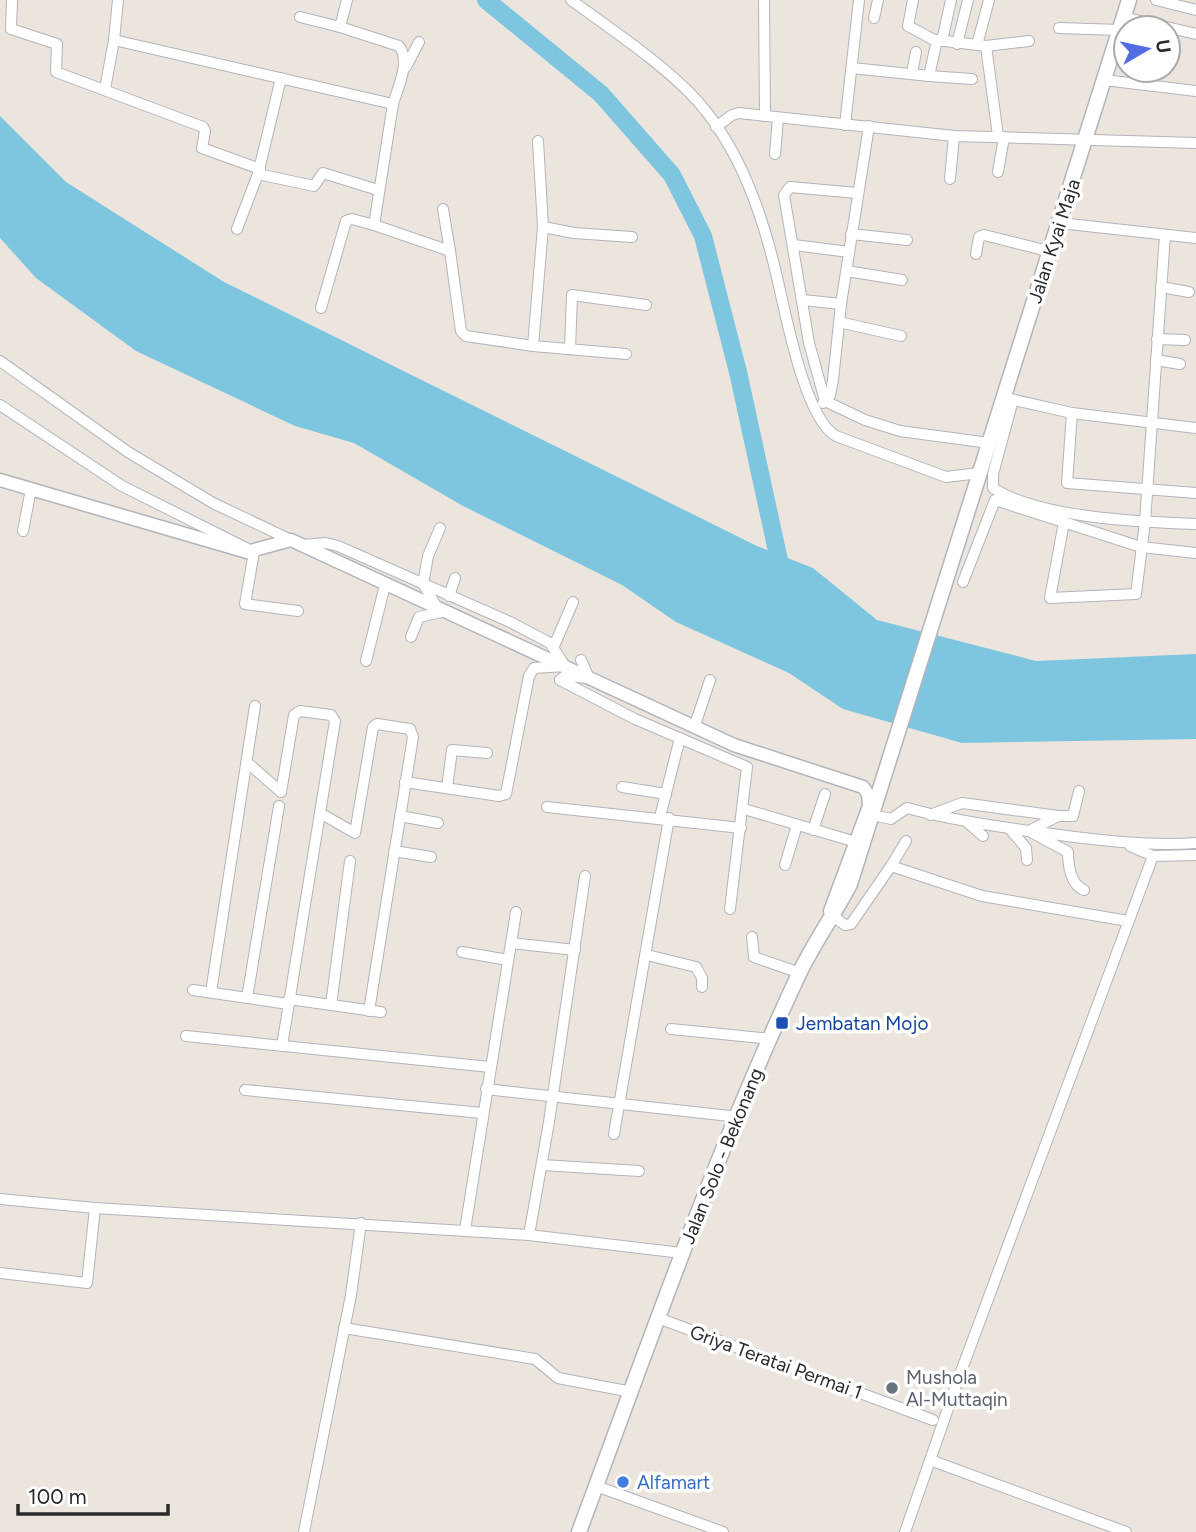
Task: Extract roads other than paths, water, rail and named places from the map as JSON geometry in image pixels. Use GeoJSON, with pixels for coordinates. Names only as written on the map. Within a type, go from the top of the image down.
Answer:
{"type":"FeatureCollection","features":[{"type":"Feature","properties":{"kind":"main road","name":"Jalan Kyai Maja"},"geometry":{"type":"LineString","coordinates":[[978,477],[1008,399],[1112,54]]}},
{"type":"Feature","properties":{"kind":"main road","name":"Jalan Solo - Bekonang"},"geometry":{"type":"LineString","coordinates":[[579,1532],[682,1254],[771,1039],[800,973],[850,884],[883,787],[978,477]]}},
{"type":"Feature","properties":{"kind":"street"},"geometry":{"type":"LineString","coordinates":[[12,0],[11,29],[54,41],[58,49],[54,70],[205,128],[202,148],[259,172],[314,186],[323,173],[378,190]]}},
{"type":"Feature","properties":{"kind":"street"},"geometry":{"type":"LineString","coordinates":[[105,89],[118,0]]}},
{"type":"Feature","properties":{"kind":"street"},"geometry":{"type":"LineString","coordinates":[[340,27],[347,0]]}},
{"type":"Feature","properties":{"kind":"street"},"geometry":{"type":"LineString","coordinates":[[572,0],[583,3],[667,74],[699,104],[716,127],[745,177],[767,236],[799,368],[825,428],[836,436],[946,477],[978,477]]}},
{"type":"Feature","properties":{"kind":"street"},"geometry":{"type":"LineString","coordinates":[[764,0],[765,117]]}},
{"type":"Feature","properties":{"kind":"street"},"geometry":{"type":"LineString","coordinates":[[845,125],[859,0]]}},
{"type":"Feature","properties":{"kind":"street"},"geometry":{"type":"LineString","coordinates":[[874,18],[878,0]]}},
{"type":"Feature","properties":{"kind":"street"},"geometry":{"type":"LineString","coordinates":[[913,0],[908,26],[939,41],[981,45],[1029,41]]}},
{"type":"Feature","properties":{"kind":"street"},"geometry":{"type":"LineString","coordinates":[[929,76],[951,0]]}},
{"type":"Feature","properties":{"kind":"street"},"geometry":{"type":"LineString","coordinates":[[957,44],[968,0]]}},
{"type":"Feature","properties":{"kind":"street"},"geometry":{"type":"LineString","coordinates":[[989,0],[981,45],[1001,136],[998,172]]}},
{"type":"Feature","properties":{"kind":"street"},"geometry":{"type":"LineString","coordinates":[[1156,0],[1196,10]]}},
{"type":"Feature","properties":{"kind":"street"},"geometry":{"type":"LineString","coordinates":[[300,18],[340,27],[401,48],[405,60],[393,104],[374,225]]}},
{"type":"Feature","properties":{"kind":"street"},"geometry":{"type":"LineString","coordinates":[[1059,28],[1112,25]]}},
{"type":"Feature","properties":{"kind":"street"},"geometry":{"type":"LineString","coordinates":[[114,40],[393,104]]}},
{"type":"Feature","properties":{"kind":"street"},"geometry":{"type":"LineString","coordinates":[[393,104],[402,75],[419,42]]}},
{"type":"Feature","properties":{"kind":"street"},"geometry":{"type":"LineString","coordinates":[[912,73],[916,52]]}},
{"type":"Feature","properties":{"kind":"street"},"geometry":{"type":"LineString","coordinates":[[852,68],[972,79]]}},
{"type":"Feature","properties":{"kind":"street"},"geometry":{"type":"LineString","coordinates":[[237,229],[259,172],[281,78]]}},
{"type":"Feature","properties":{"kind":"street"},"geometry":{"type":"LineString","coordinates":[[1104,80],[1196,91]]}},
{"type":"Feature","properties":{"kind":"street"},"geometry":{"type":"LineString","coordinates":[[716,127],[732,115],[954,136],[1001,136],[1085,142],[1196,143]]}},
{"type":"Feature","properties":{"kind":"street"},"geometry":{"type":"LineString","coordinates":[[775,154],[778,118]]}},
{"type":"Feature","properties":{"kind":"street"},"geometry":{"type":"LineString","coordinates":[[816,411],[832,389],[841,304],[869,126]]}},
{"type":"Feature","properties":{"kind":"street"},"geometry":{"type":"LineString","coordinates":[[950,179],[954,136]]}},
{"type":"Feature","properties":{"kind":"street"},"geometry":{"type":"LineString","coordinates":[[533,345],[543,227],[538,141]]}},
{"type":"Feature","properties":{"kind":"street"},"geometry":{"type":"LineString","coordinates":[[858,192],[786,188],[783,195],[794,245],[811,355],[825,401],[865,420],[900,430],[989,443]]}},
{"type":"Feature","properties":{"kind":"street"},"geometry":{"type":"LineString","coordinates":[[443,209],[462,334],[533,345],[626,354]]}},
{"type":"Feature","properties":{"kind":"street"},"geometry":{"type":"LineString","coordinates":[[321,308],[346,221],[352,219],[374,225],[450,251]]}},
{"type":"Feature","properties":{"kind":"street"},"geometry":{"type":"LineString","coordinates":[[1060,223],[1196,238]]}},
{"type":"Feature","properties":{"kind":"street"},"geometry":{"type":"LineString","coordinates":[[543,227],[574,233],[632,237]]}},
{"type":"Feature","properties":{"kind":"street"},"geometry":{"type":"LineString","coordinates":[[851,234],[907,240]]}},
{"type":"Feature","properties":{"kind":"street"},"geometry":{"type":"LineString","coordinates":[[976,254],[979,237],[984,235],[1052,253]]}},
{"type":"Feature","properties":{"kind":"street"},"geometry":{"type":"LineString","coordinates":[[1064,522],[1049,598],[1134,595],[1138,589],[1145,522],[1145,491],[1165,235]]}},
{"type":"Feature","properties":{"kind":"street"},"geometry":{"type":"LineString","coordinates":[[794,245],[849,252]]}},
{"type":"Feature","properties":{"kind":"street"},"geometry":{"type":"LineString","coordinates":[[847,271],[902,281]]}},
{"type":"Feature","properties":{"kind":"street"},"geometry":{"type":"LineString","coordinates":[[1161,287],[1189,292]]}},
{"type":"Feature","properties":{"kind":"street"},"geometry":{"type":"LineString","coordinates":[[570,349],[572,295],[646,305]]}},
{"type":"Feature","properties":{"kind":"street"},"geometry":{"type":"LineString","coordinates":[[803,300],[841,304]]}},
{"type":"Feature","properties":{"kind":"street"},"geometry":{"type":"LineString","coordinates":[[839,322],[901,336]]}},
{"type":"Feature","properties":{"kind":"street"},"geometry":{"type":"LineString","coordinates":[[1157,339],[1185,340]]}},
{"type":"Feature","properties":{"kind":"street"},"geometry":{"type":"LineString","coordinates":[[1156,360],[1180,363]]}},
{"type":"Feature","properties":{"kind":"street"},"geometry":{"type":"LineString","coordinates":[[0,361],[128,453],[214,503],[385,585],[734,745],[863,787],[868,794],[869,806],[825,930]]}},
{"type":"Feature","properties":{"kind":"street"},"geometry":{"type":"LineString","coordinates":[[1196,428],[1072,413],[1008,399],[993,474],[993,488],[1021,501],[1046,508],[1145,522],[1196,524]]}},
{"type":"Feature","properties":{"kind":"street"},"geometry":{"type":"LineString","coordinates":[[0,405],[122,486],[258,550]]}},
{"type":"Feature","properties":{"kind":"street"},"geometry":{"type":"LineString","coordinates":[[1072,413],[1067,483],[1196,493]]}},
{"type":"Feature","properties":{"kind":"street"},"geometry":{"type":"LineString","coordinates":[[0,480],[258,550],[297,543],[326,543],[338,546],[510,622],[554,646],[565,666]]}},
{"type":"Feature","properties":{"kind":"street"},"geometry":{"type":"LineString","coordinates":[[23,531],[31,489]]}},
{"type":"Feature","properties":{"kind":"street"},"geometry":{"type":"LineString","coordinates":[[962,582],[993,501],[1141,547],[1196,553]]}},
{"type":"Feature","properties":{"kind":"street"},"geometry":{"type":"LineString","coordinates":[[440,528],[428,556],[423,584],[442,609]]}},
{"type":"Feature","properties":{"kind":"street"},"geometry":{"type":"LineString","coordinates":[[258,550],[246,604],[298,611]]}},
{"type":"Feature","properties":{"kind":"street"},"geometry":{"type":"LineString","coordinates":[[449,596],[455,578]]}},
{"type":"Feature","properties":{"kind":"street"},"geometry":{"type":"LineString","coordinates":[[366,661],[385,585]]}},
{"type":"Feature","properties":{"kind":"street"},"geometry":{"type":"LineString","coordinates":[[554,646],[573,602]]}},
{"type":"Feature","properties":{"kind":"street"},"geometry":{"type":"LineString","coordinates":[[411,637],[419,617],[442,609]]}},
{"type":"Feature","properties":{"kind":"street"},"geometry":{"type":"LineString","coordinates":[[581,660],[589,678]]}},
{"type":"Feature","properties":{"kind":"street"},"geometry":{"type":"LineString","coordinates":[[405,782],[499,796],[506,794],[529,676],[534,668],[565,666]]}},
{"type":"Feature","properties":{"kind":"street"},"geometry":{"type":"LineString","coordinates":[[589,678],[565,676],[559,681],[747,768],[730,909]]}},
{"type":"Feature","properties":{"kind":"street"},"geometry":{"type":"LineString","coordinates":[[695,725],[710,680]]}},
{"type":"Feature","properties":{"kind":"street"},"geometry":{"type":"LineString","coordinates":[[211,992],[249,764],[255,706]]}},
{"type":"Feature","properties":{"kind":"street"},"geometry":{"type":"LineString","coordinates":[[249,764],[281,792],[294,715],[300,711],[331,715],[335,721],[282,1046]]}},
{"type":"Feature","properties":{"kind":"street"},"geometry":{"type":"LineString","coordinates":[[320,813],[355,833],[375,725],[410,729],[412,737],[369,1011]]}},
{"type":"Feature","properties":{"kind":"street"},"geometry":{"type":"LineString","coordinates":[[614,1134],[647,955],[666,794],[680,738]]}},
{"type":"Feature","properties":{"kind":"street"},"geometry":{"type":"LineString","coordinates":[[447,788],[452,750],[487,753]]}},
{"type":"Feature","properties":{"kind":"street"},"geometry":{"type":"LineString","coordinates":[[622,787],[666,794]]}},
{"type":"Feature","properties":{"kind":"street"},"geometry":{"type":"LineString","coordinates":[[929,815],[962,803],[1073,816],[1079,791]]}},
{"type":"Feature","properties":{"kind":"street"},"geometry":{"type":"LineString","coordinates":[[813,830],[825,794]]}},
{"type":"Feature","properties":{"kind":"street"},"geometry":{"type":"LineString","coordinates":[[247,998],[279,806]]}},
{"type":"Feature","properties":{"kind":"street"},"geometry":{"type":"LineString","coordinates":[[547,807],[741,828]]}},
{"type":"Feature","properties":{"kind":"street"},"geometry":{"type":"LineString","coordinates":[[873,815],[891,819],[907,808],[929,815],[1029,831],[1123,842],[1196,843]]}},
{"type":"Feature","properties":{"kind":"street"},"geometry":{"type":"LineString","coordinates":[[744,809],[856,842]]}},
{"type":"Feature","properties":{"kind":"street"},"geometry":{"type":"LineString","coordinates":[[1029,831],[1058,816]]}},
{"type":"Feature","properties":{"kind":"street"},"geometry":{"type":"LineString","coordinates":[[400,817],[438,823]]}},
{"type":"Feature","properties":{"kind":"street"},"geometry":{"type":"LineString","coordinates":[[967,821],[983,836]]}},
{"type":"Feature","properties":{"kind":"street"},"geometry":{"type":"LineString","coordinates":[[785,864],[797,825]]}},
{"type":"Feature","properties":{"kind":"street"},"geometry":{"type":"LineString","coordinates":[[1009,828],[1026,848],[1027,860]]}},
{"type":"Feature","properties":{"kind":"street"},"geometry":{"type":"LineString","coordinates":[[1029,831],[1068,852],[1068,864],[1076,886],[1084,890]]}},
{"type":"Feature","properties":{"kind":"street"},"geometry":{"type":"LineString","coordinates":[[833,916],[845,925],[851,924],[906,841]]}},
{"type":"Feature","properties":{"kind":"street"},"geometry":{"type":"LineString","coordinates":[[1123,842],[1153,856],[1196,855]]}},
{"type":"Feature","properties":{"kind":"street"},"geometry":{"type":"LineString","coordinates":[[394,851],[432,857]]}},
{"type":"Feature","properties":{"kind":"street"},"geometry":{"type":"LineString","coordinates":[[905,1532],[1153,856]]}},
{"type":"Feature","properties":{"kind":"street"},"geometry":{"type":"LineString","coordinates":[[331,1005],[350,861]]}},
{"type":"Feature","properties":{"kind":"street"},"geometry":{"type":"LineString","coordinates":[[891,866],[982,896],[1128,921]]}},
{"type":"Feature","properties":{"kind":"street"},"geometry":{"type":"LineString","coordinates":[[529,1235],[553,1099],[584,876]]}},
{"type":"Feature","properties":{"kind":"street"},"geometry":{"type":"LineString","coordinates":[[465,1230],[516,912]]}},
{"type":"Feature","properties":{"kind":"street"},"geometry":{"type":"LineString","coordinates":[[752,937],[754,957],[800,973]]}},
{"type":"Feature","properties":{"kind":"street"},"geometry":{"type":"LineString","coordinates":[[511,943],[575,950]]}},
{"type":"Feature","properties":{"kind":"street"},"geometry":{"type":"LineString","coordinates":[[462,952],[508,960]]}},
{"type":"Feature","properties":{"kind":"street"},"geometry":{"type":"LineString","coordinates":[[647,955],[696,967],[702,978],[702,987]]}},
{"type":"Feature","properties":{"kind":"street"},"geometry":{"type":"LineString","coordinates":[[193,990],[381,1012]]}},
{"type":"Feature","properties":{"kind":"street"},"geometry":{"type":"LineString","coordinates":[[671,1030],[771,1039]]}},
{"type":"Feature","properties":{"kind":"street"},"geometry":{"type":"LineString","coordinates":[[186,1036],[490,1067]]}},
{"type":"Feature","properties":{"kind":"street"},"geometry":{"type":"LineString","coordinates":[[486,1089],[553,1099],[739,1117]]}},
{"type":"Feature","properties":{"kind":"street"},"geometry":{"type":"LineString","coordinates":[[245,1090],[482,1113]]}},
{"type":"Feature","properties":{"kind":"street"},"geometry":{"type":"LineString","coordinates":[[542,1165],[639,1171]]}},
{"type":"Feature","properties":{"kind":"street"},"geometry":{"type":"LineString","coordinates":[[0,1199],[95,1208],[529,1235],[682,1254]]}},
{"type":"Feature","properties":{"kind":"street"},"geometry":{"type":"LineString","coordinates":[[0,1273],[87,1283],[95,1208]]}},
{"type":"Feature","properties":{"kind":"street"},"geometry":{"type":"LineString","coordinates":[[304,1532],[344,1328],[361,1223]]}},
{"type":"Feature","properties":{"kind":"street","name":"Griya Teratai Permai 1"},"geometry":{"type":"LineString","coordinates":[[658,1318],[933,1420]]}},
{"type":"Feature","properties":{"kind":"street"},"geometry":{"type":"LineString","coordinates":[[344,1328],[534,1359],[558,1378],[632,1392]]}},
{"type":"Feature","properties":{"kind":"street"},"geometry":{"type":"LineString","coordinates":[[930,1460],[1126,1532]]}},
{"type":"Feature","properties":{"kind":"street"},"geometry":{"type":"LineString","coordinates":[[596,1486],[723,1532]]}},
{"type":"Feature","properties":{"kind":"water"},"geometry":{"type":"Polygon","coordinates":[[[0,116],[66,182],[224,282],[757,546],[813,568],[877,620],[1036,661],[1196,654],[1196,739],[962,743],[843,709],[789,673],[676,622],[622,585],[463,506],[354,443],[295,426],[136,351],[36,278],[0,238],[0,116]]]}},
{"type":"Feature","properties":{"kind":"waterway"},"geometry":{"type":"LineString","coordinates":[[486,0],[601,94],[672,175],[703,236],[738,372],[782,574]]}},
{"type":"Feature","properties":{"kind":"place","name":"Jembatan Mojo"},"geometry":{"type":"Point","coordinates":[782,1023]}},
{"type":"Feature","properties":{"kind":"place","name":"Mushola Al-Muttaqin"},"geometry":{"type":"Point","coordinates":[892,1388]}},
{"type":"Feature","properties":{"kind":"place","name":"Alfamart"},"geometry":{"type":"Point","coordinates":[623,1482]}}]}
